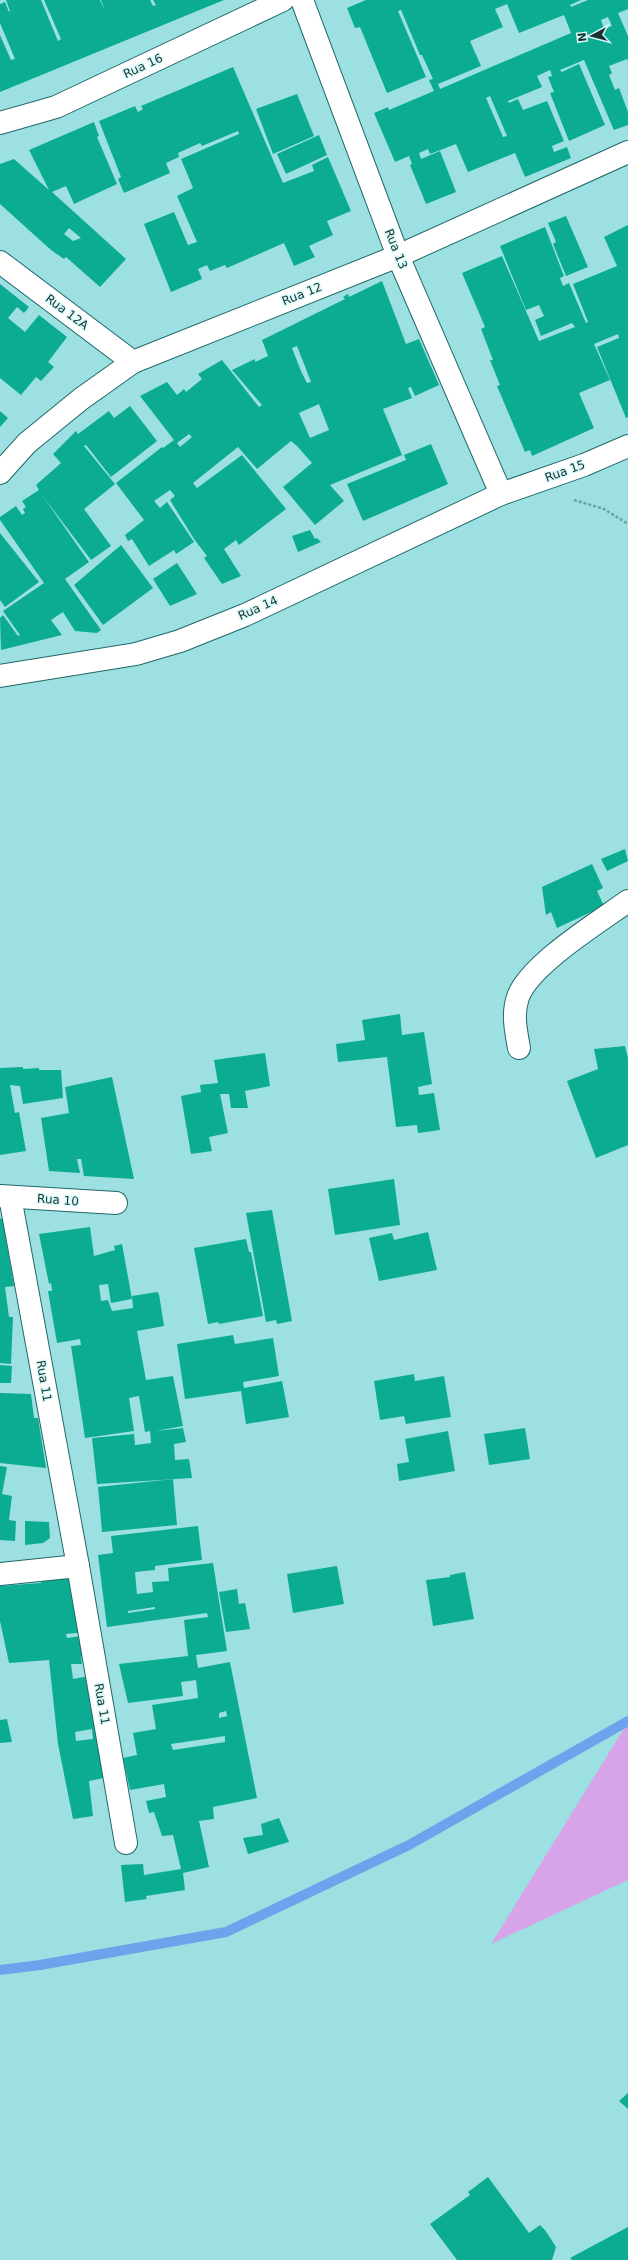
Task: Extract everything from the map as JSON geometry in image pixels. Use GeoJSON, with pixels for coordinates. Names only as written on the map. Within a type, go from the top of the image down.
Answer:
{"type":"FeatureCollection","features":[{"type":"Feature","properties":{"kind":"street","name":"Rua 16"},"geometry":{"type":"LineString","coordinates":[[0,123],[56,106],[283,0]]}},
{"type":"Feature","properties":{"kind":"street","name":"Rua 13"},"geometry":{"type":"LineString","coordinates":[[302,0],[398,256],[501,494]]}},
{"type":"Feature","properties":{"kind":"street","name":"Rua 12"},"geometry":{"type":"LineString","coordinates":[[0,473],[27,443],[81,399],[133,362],[398,256],[628,152]]}},
{"type":"Feature","properties":{"kind":"street","name":"Rua 12A"},"geometry":{"type":"LineString","coordinates":[[0,262],[133,362]]}},
{"type":"Feature","properties":{"kind":"street","name":"Rua 15"},"geometry":{"type":"LineString","coordinates":[[501,494],[584,465],[628,446]]}},
{"type":"Feature","properties":{"kind":"street","name":"Rua 14"},"geometry":{"type":"LineString","coordinates":[[0,676],[136,654],[180,640],[245,615],[501,494]]}},
{"type":"Feature","properties":{"kind":"street"},"geometry":{"type":"LineString","coordinates":[[519,1048],[514,1019],[518,997],[528,979],[541,965],[628,901]]}},
{"type":"Feature","properties":{"kind":"street","name":"Rua 10"},"geometry":{"type":"LineString","coordinates":[[5,1196],[116,1203]]}},
{"type":"Feature","properties":{"kind":"street","name":"Rua 11"},"geometry":{"type":"LineString","coordinates":[[5,1196],[78,1566],[126,1843]]}},
{"type":"Feature","properties":{"kind":"street"},"geometry":{"type":"LineString","coordinates":[[0,1574],[78,1566]]}},
{"type":"Feature","properties":{"kind":"path"},"geometry":{"type":"LineString","coordinates":[[573,500],[604,509],[628,524]]}},
{"type":"Feature","properties":{"kind":"shaded area"},"geometry":{"type":"Polygon","coordinates":[[[628,1722],[628,1880],[491,1944],[628,1722]]]}},
{"type":"Feature","properties":{"kind":"building"},"geometry":{"type":"Polygon","coordinates":[[[6,0],[41,0],[58,41],[61,39],[44,0],[100,0],[105,10],[101,0],[150,0],[153,6],[156,5],[153,0],[224,0],[0,92],[0,35],[11,60],[15,59],[0,23],[0,4],[5,2],[9,12],[10,11],[6,0]]]}},
{"type":"Feature","properties":{"kind":"building"},"geometry":{"type":"Polygon","coordinates":[[[366,0],[581,0],[570,5],[571,7],[588,0],[628,0],[628,9],[618,13],[628,36],[628,61],[627,59],[609,66],[612,73],[609,75],[615,90],[619,88],[628,112],[628,125],[614,130],[584,60],[560,70],[562,72],[579,64],[605,125],[569,141],[550,93],[554,92],[548,77],[552,76],[550,70],[537,76],[542,87],[508,101],[509,103],[518,99],[523,110],[547,101],[564,141],[552,146],[554,152],[567,147],[571,158],[525,177],[515,153],[468,172],[456,144],[430,154],[428,149],[419,153],[421,159],[440,151],[456,192],[426,204],[410,165],[412,164],[409,156],[395,162],[374,113],[388,107],[389,110],[434,91],[429,80],[433,79],[422,55],[420,55],[401,10],[398,11],[426,77],[387,93],[360,27],[355,28],[347,8],[366,0]],[[507,4],[495,9],[503,27],[470,41],[481,66],[438,84],[440,89],[571,33],[564,15],[519,33],[507,4]],[[608,17],[601,20],[604,29],[612,26],[608,17]],[[490,96],[486,98],[503,137],[507,136],[490,96]]]}},
{"type":"Feature","properties":{"kind":"building"},"geometry":{"type":"Polygon","coordinates":[[[233,67],[283,183],[314,171],[312,165],[328,157],[351,211],[327,221],[333,235],[309,246],[315,257],[294,266],[284,243],[227,268],[225,265],[210,271],[207,265],[198,269],[202,279],[171,292],[144,224],[174,212],[188,245],[197,242],[177,196],[193,188],[181,159],[239,134],[238,131],[202,146],[200,143],[178,153],[179,157],[166,163],[170,173],[124,193],[118,179],[121,177],[99,121],[135,106],[138,112],[143,109],[141,106],[233,67]]]}},
{"type":"Feature","properties":{"kind":"building"},"geometry":{"type":"Polygon","coordinates":[[[297,94],[314,136],[273,154],[256,109],[297,94]]]}},
{"type":"Feature","properties":{"kind":"building"},"geometry":{"type":"Polygon","coordinates":[[[94,122],[99,136],[97,137],[117,184],[74,204],[66,186],[52,192],[126,259],[100,287],[66,257],[64,259],[51,250],[0,204],[0,164],[14,159],[49,190],[29,150],[94,122]],[[69,228],[64,234],[73,241],[81,238],[69,228]]]}},
{"type":"Feature","properties":{"kind":"building"},"geometry":{"type":"Polygon","coordinates":[[[319,135],[327,155],[286,174],[277,154],[319,135]]]}},
{"type":"Feature","properties":{"kind":"building"},"geometry":{"type":"Polygon","coordinates":[[[566,216],[588,267],[566,276],[553,244],[556,242],[548,223],[566,216]]]}},
{"type":"Feature","properties":{"kind":"building"},"geometry":{"type":"Polygon","coordinates":[[[628,225],[628,417],[626,418],[597,347],[619,338],[618,334],[594,344],[610,380],[579,393],[594,428],[532,456],[530,450],[525,452],[497,386],[500,385],[490,360],[493,360],[481,329],[485,327],[462,273],[502,256],[539,341],[575,327],[572,323],[541,336],[535,320],[544,316],[539,305],[526,310],[500,246],[545,227],[564,276],[560,278],[563,286],[569,283],[586,323],[588,322],[573,284],[617,266],[604,237],[628,225]]]}},
{"type":"Feature","properties":{"kind":"building"},"geometry":{"type":"Polygon","coordinates":[[[382,281],[406,344],[419,339],[439,385],[415,396],[411,387],[408,388],[412,398],[383,409],[402,455],[330,485],[344,501],[315,525],[283,487],[312,463],[297,446],[291,441],[257,469],[238,447],[193,483],[197,488],[242,455],[286,509],[239,545],[236,540],[224,549],[241,576],[222,584],[204,558],[207,556],[194,539],[170,500],[175,496],[170,490],[154,501],[160,508],[167,502],[194,542],[176,554],[174,550],[149,566],[132,539],[128,541],[125,535],[144,520],[116,483],[162,447],[163,448],[174,440],[140,396],[167,382],[177,395],[184,389],[186,392],[202,379],[198,374],[222,360],[259,407],[262,405],[232,370],[255,359],[255,362],[268,356],[262,340],[345,299],[343,297],[348,294],[349,297],[382,281]],[[297,346],[292,348],[307,383],[311,382],[297,346]],[[319,404],[299,413],[310,438],[329,430],[319,404]],[[189,434],[177,443],[180,447],[192,437],[189,434]]]}},
{"type":"Feature","properties":{"kind":"building"},"geometry":{"type":"Polygon","coordinates":[[[0,284],[29,307],[24,313],[17,307],[8,318],[25,332],[39,315],[67,337],[48,362],[54,367],[41,381],[36,377],[21,395],[0,378],[0,284]]]}},
{"type":"Feature","properties":{"kind":"building"},"geometry":{"type":"Polygon","coordinates":[[[130,406],[157,441],[111,477],[86,445],[84,446],[115,484],[84,509],[111,546],[91,560],[42,495],[89,562],[65,579],[101,630],[97,633],[75,631],[63,612],[51,620],[62,635],[1,650],[0,618],[3,615],[18,636],[20,635],[3,611],[44,583],[0,520],[0,517],[16,506],[22,515],[25,513],[23,509],[26,507],[22,501],[39,490],[36,485],[61,463],[53,454],[76,431],[78,434],[109,411],[114,418],[130,406]]]}},
{"type":"Feature","properties":{"kind":"building"},"geometry":{"type":"Polygon","coordinates":[[[0,411],[8,418],[0,427],[0,411]]]}},
{"type":"Feature","properties":{"kind":"building"},"geometry":{"type":"Polygon","coordinates":[[[431,444],[448,484],[363,521],[347,484],[406,460],[404,455],[431,444]]]}},
{"type":"Feature","properties":{"kind":"building"},"geometry":{"type":"Polygon","coordinates":[[[310,530],[315,539],[317,538],[321,542],[298,552],[292,536],[310,530]]]}},
{"type":"Feature","properties":{"kind":"building"},"geometry":{"type":"Polygon","coordinates":[[[0,533],[39,582],[5,607],[0,600],[0,533]]]}},
{"type":"Feature","properties":{"kind":"building"},"geometry":{"type":"Polygon","coordinates":[[[121,545],[153,588],[103,625],[74,585],[121,545]]]}},
{"type":"Feature","properties":{"kind":"building"},"geometry":{"type":"Polygon","coordinates":[[[177,563],[197,594],[170,606],[153,579],[177,563]]]}},
{"type":"Feature","properties":{"kind":"building"},"geometry":{"type":"Polygon","coordinates":[[[625,849],[628,861],[607,871],[601,859],[625,849]]]}},
{"type":"Feature","properties":{"kind":"building"},"geometry":{"type":"Polygon","coordinates":[[[592,864],[603,888],[597,891],[604,906],[557,928],[551,912],[546,915],[542,887],[592,864]]]}},
{"type":"Feature","properties":{"kind":"building"},"geometry":{"type":"Polygon","coordinates":[[[400,1014],[402,1035],[424,1032],[432,1084],[418,1087],[419,1095],[434,1093],[440,1130],[418,1133],[417,1125],[396,1127],[387,1057],[338,1062],[336,1044],[365,1040],[362,1020],[400,1014]]]}},
{"type":"Feature","properties":{"kind":"building"},"geometry":{"type":"Polygon","coordinates":[[[625,1046],[628,1058],[628,1145],[596,1158],[567,1081],[598,1069],[594,1049],[625,1046]]]}},
{"type":"Feature","properties":{"kind":"building"},"geometry":{"type":"Polygon","coordinates":[[[265,1053],[270,1086],[245,1091],[248,1108],[231,1108],[229,1094],[220,1094],[228,1133],[209,1137],[212,1151],[191,1154],[181,1096],[201,1092],[200,1085],[218,1083],[214,1060],[265,1053]]]}},
{"type":"Feature","properties":{"kind":"building"},"geometry":{"type":"Polygon","coordinates":[[[23,1067],[23,1069],[39,1068],[39,1070],[61,1070],[63,1098],[23,1104],[20,1086],[10,1085],[15,1113],[19,1112],[26,1151],[0,1155],[0,1068],[23,1067]]]}},
{"type":"Feature","properties":{"kind":"building"},"geometry":{"type":"Polygon","coordinates":[[[112,1077],[134,1179],[84,1176],[81,1159],[77,1159],[80,1173],[49,1171],[41,1118],[69,1113],[65,1087],[112,1077]]]}},
{"type":"Feature","properties":{"kind":"building"},"geometry":{"type":"Polygon","coordinates":[[[394,1179],[400,1225],[335,1235],[328,1189],[394,1179]]]}},
{"type":"Feature","properties":{"kind":"building"},"geometry":{"type":"Polygon","coordinates":[[[272,1210],[292,1321],[277,1324],[276,1320],[266,1322],[246,1213],[272,1210]]]}},
{"type":"Feature","properties":{"kind":"building"},"geometry":{"type":"Polygon","coordinates":[[[0,1218],[4,1220],[8,1239],[6,1240],[14,1286],[5,1287],[9,1317],[13,1317],[11,1364],[0,1363],[0,1218]]]}},
{"type":"Feature","properties":{"kind":"building"},"geometry":{"type":"Polygon","coordinates":[[[90,1227],[94,1256],[115,1250],[114,1246],[122,1244],[132,1299],[111,1303],[108,1284],[99,1285],[101,1301],[108,1300],[112,1311],[133,1308],[132,1296],[157,1292],[159,1294],[164,1326],[137,1331],[146,1380],[173,1376],[183,1426],[155,1431],[183,1428],[186,1442],[174,1444],[175,1460],[189,1459],[192,1478],[97,1484],[92,1438],[134,1434],[135,1445],[151,1443],[150,1431],[145,1432],[139,1396],[129,1398],[134,1431],[85,1438],[71,1346],[81,1345],[80,1339],[57,1343],[48,1291],[52,1291],[51,1283],[49,1284],[39,1234],[90,1227]]]}},
{"type":"Feature","properties":{"kind":"building"},"geometry":{"type":"Polygon","coordinates":[[[428,1232],[437,1270],[379,1281],[369,1238],[392,1233],[394,1240],[428,1232]]]}},
{"type":"Feature","properties":{"kind":"building"},"geometry":{"type":"Polygon","coordinates":[[[246,1239],[249,1252],[251,1252],[263,1316],[219,1324],[218,1322],[208,1324],[194,1248],[246,1239]]]}},
{"type":"Feature","properties":{"kind":"building"},"geometry":{"type":"Polygon","coordinates":[[[233,1335],[235,1344],[273,1338],[279,1376],[243,1382],[244,1388],[282,1381],[289,1417],[246,1424],[241,1391],[185,1399],[177,1344],[233,1335]]]}},
{"type":"Feature","properties":{"kind":"building"},"geometry":{"type":"Polygon","coordinates":[[[0,1365],[12,1366],[11,1383],[0,1383],[0,1365]]]}},
{"type":"Feature","properties":{"kind":"building"},"geometry":{"type":"Polygon","coordinates":[[[414,1374],[415,1381],[444,1376],[451,1417],[406,1424],[404,1416],[380,1420],[374,1381],[414,1374]]]}},
{"type":"Feature","properties":{"kind":"building"},"geometry":{"type":"Polygon","coordinates":[[[0,1393],[31,1394],[34,1418],[38,1418],[46,1468],[0,1463],[0,1393]]]}},
{"type":"Feature","properties":{"kind":"building"},"geometry":{"type":"Polygon","coordinates":[[[525,1428],[530,1459],[489,1465],[484,1434],[525,1428]]]}},
{"type":"Feature","properties":{"kind":"building"},"geometry":{"type":"Polygon","coordinates":[[[448,1431],[455,1471],[399,1481],[397,1464],[409,1462],[405,1439],[448,1431]]]}},
{"type":"Feature","properties":{"kind":"building"},"geometry":{"type":"Polygon","coordinates":[[[0,1466],[7,1467],[2,1494],[12,1496],[9,1520],[16,1521],[15,1541],[0,1540],[0,1466]]]}},
{"type":"Feature","properties":{"kind":"building"},"geometry":{"type":"Polygon","coordinates":[[[173,1479],[177,1525],[102,1532],[98,1487],[173,1479]]]}},
{"type":"Feature","properties":{"kind":"building"},"geometry":{"type":"Polygon","coordinates":[[[25,1521],[49,1522],[50,1538],[43,1543],[25,1545],[25,1521]]]}},
{"type":"Feature","properties":{"kind":"building"},"geometry":{"type":"Polygon","coordinates":[[[198,1526],[202,1560],[155,1566],[155,1570],[135,1572],[137,1594],[153,1592],[152,1582],[169,1581],[168,1568],[213,1563],[227,1651],[196,1655],[198,1668],[230,1662],[257,1798],[213,1807],[214,1819],[199,1821],[209,1867],[183,1873],[185,1890],[146,1896],[147,1899],[125,1902],[121,1865],[143,1864],[144,1875],[181,1869],[173,1835],[162,1836],[154,1812],[149,1813],[146,1801],[166,1797],[164,1784],[130,1790],[123,1758],[137,1755],[133,1733],[156,1729],[152,1705],[198,1698],[196,1680],[181,1682],[183,1696],[128,1703],[119,1664],[188,1656],[184,1620],[208,1617],[207,1613],[107,1627],[98,1555],[113,1553],[111,1536],[198,1526]],[[155,1607],[128,1611],[128,1613],[155,1609],[155,1607]],[[226,1711],[219,1713],[219,1718],[227,1716],[226,1711]],[[225,1736],[171,1744],[173,1750],[225,1742],[225,1736]]]}},
{"type":"Feature","properties":{"kind":"building"},"geometry":{"type":"Polygon","coordinates":[[[337,1566],[344,1604],[293,1613],[287,1574],[337,1566]]]}},
{"type":"Feature","properties":{"kind":"building"},"geometry":{"type":"Polygon","coordinates":[[[465,1572],[474,1619],[433,1626],[426,1580],[450,1577],[450,1575],[465,1572]]]}},
{"type":"Feature","properties":{"kind":"building"},"geometry":{"type":"Polygon","coordinates":[[[78,1576],[87,1632],[66,1634],[67,1638],[88,1635],[92,1656],[81,1657],[82,1664],[71,1664],[73,1679],[95,1675],[109,1777],[89,1781],[93,1816],[73,1819],[58,1744],[49,1660],[9,1663],[0,1621],[0,1586],[41,1583],[41,1580],[78,1576]],[[92,1729],[75,1732],[76,1741],[93,1739],[92,1729]]]}},
{"type":"Feature","properties":{"kind":"building"},"geometry":{"type":"Polygon","coordinates":[[[237,1589],[239,1604],[245,1603],[250,1629],[226,1632],[219,1592],[237,1589]]]}},
{"type":"Feature","properties":{"kind":"building"},"geometry":{"type":"Polygon","coordinates":[[[7,1719],[12,1742],[0,1743],[0,1720],[7,1719]]]}},
{"type":"Feature","properties":{"kind":"building"},"geometry":{"type":"Polygon","coordinates":[[[279,1818],[289,1842],[248,1854],[243,1838],[263,1835],[261,1824],[279,1818]]]}},
{"type":"Feature","properties":{"kind":"building"},"geometry":{"type":"Polygon","coordinates":[[[628,2093],[628,2109],[619,2101],[628,2093]]]}},
{"type":"Feature","properties":{"kind":"building"},"geometry":{"type":"Polygon","coordinates":[[[488,2177],[529,2233],[540,2225],[545,2230],[556,2247],[552,2260],[457,2260],[430,2224],[470,2195],[468,2192],[488,2177]]]}},
{"type":"Feature","properties":{"kind":"building"},"geometry":{"type":"Polygon","coordinates":[[[628,2227],[628,2260],[572,2260],[570,2258],[628,2227]]]}},
{"type":"Feature","properties":{"kind":"waterway"},"geometry":{"type":"LineString","coordinates":[[0,1970],[40,1965],[226,1932],[409,1845],[628,1721]]}}]}
